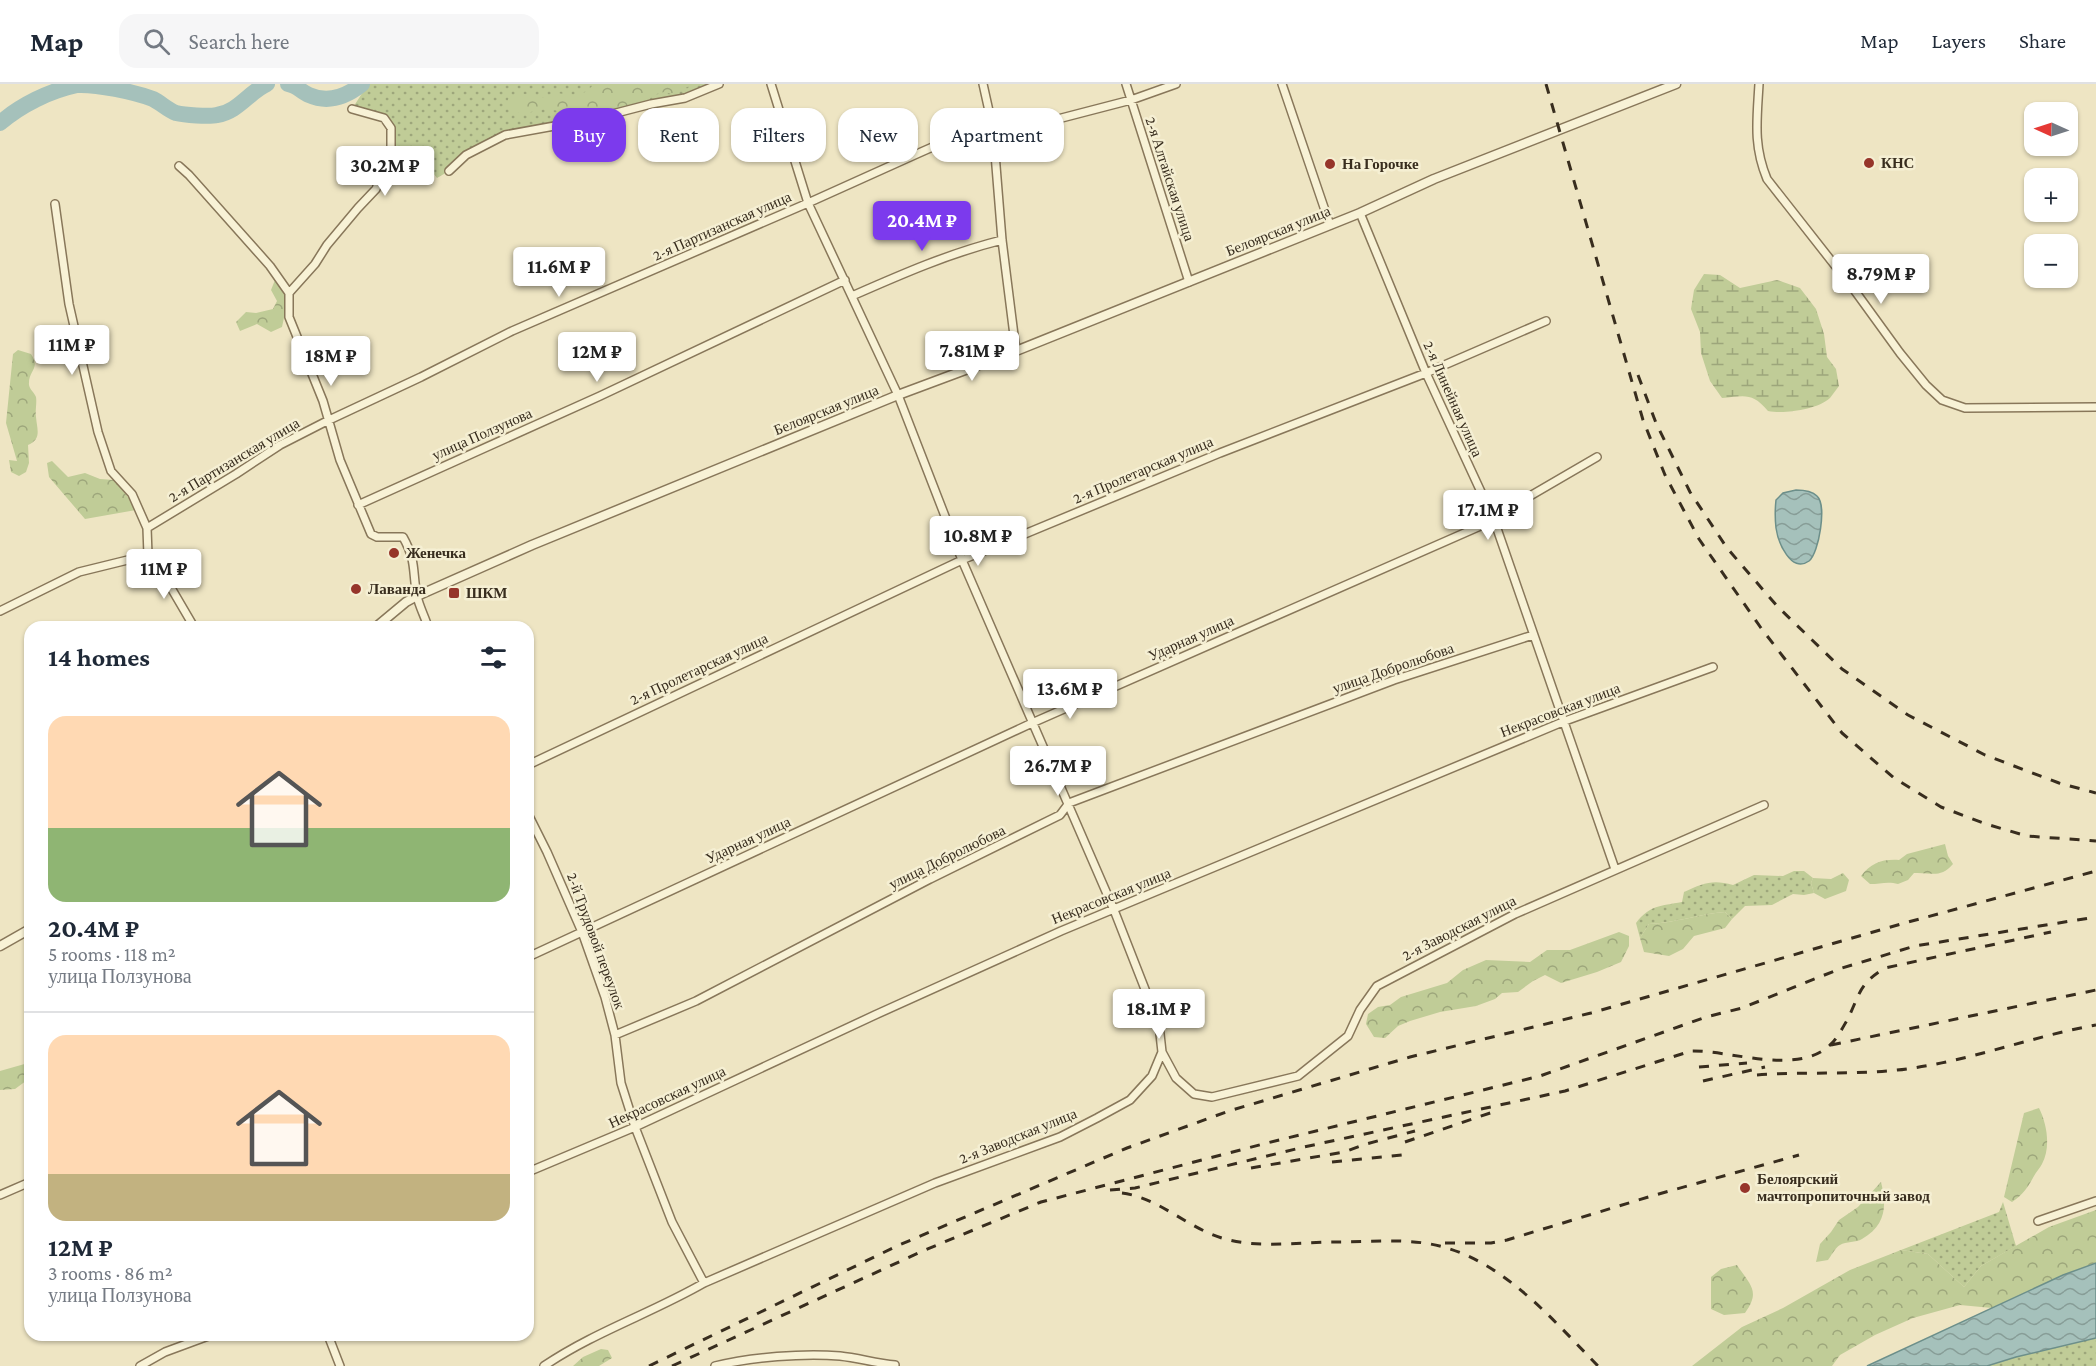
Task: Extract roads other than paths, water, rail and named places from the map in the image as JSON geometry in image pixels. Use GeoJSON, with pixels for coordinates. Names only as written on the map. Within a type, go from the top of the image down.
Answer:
{"type":"FeatureCollection","features":[{"type":"Feature","properties":{"kind":"street"},"geometry":{"type":"LineString","coordinates":[[449,171],[466,155],[505,135],[593,119],[685,98],[719,84]]}},
{"type":"Feature","properties":{"kind":"street"},"geometry":{"type":"LineString","coordinates":[[771,84],[808,203],[898,395],[962,560],[1114,910],[1159,1025],[1162,1052]]}},
{"type":"Feature","properties":{"kind":"street"},"geometry":{"type":"LineString","coordinates":[[983,84],[988,108]]}},
{"type":"Feature","properties":{"kind":"street","name":"2-я Алтайская улица"},"geometry":{"type":"LineString","coordinates":[[1126,84],[1189,282]]}},
{"type":"Feature","properties":{"kind":"street","name":"2-я Партизанская улица"},"geometry":{"type":"LineString","coordinates":[[1064,117],[1131,100],[1176,84]]}},
{"type":"Feature","properties":{"kind":"street"},"geometry":{"type":"LineString","coordinates":[[1282,84],[1330,225]]}},
{"type":"Feature","properties":{"kind":"street","name":"Белоярская улица"},"geometry":{"type":"LineString","coordinates":[[383,621],[417,596],[532,545],[898,395],[1016,351],[1360,213],[1434,179],[1676,84]]}},
{"type":"Feature","properties":{"kind":"street"},"geometry":{"type":"LineString","coordinates":[[1759,84],[1756,144],[1760,163],[1767,179],[1926,385],[1942,400],[1965,408],[2096,407]]}},
{"type":"Feature","properties":{"kind":"street"},"geometry":{"type":"LineString","coordinates":[[289,293],[376,189],[391,149],[391,128],[384,118],[352,109]]}},
{"type":"Feature","properties":{"kind":"street","name":"2-я Партизанская улица"},"geometry":{"type":"LineString","coordinates":[[147,528],[280,445],[512,331],[930,149]]}},
{"type":"Feature","properties":{"kind":"street"},"geometry":{"type":"LineString","coordinates":[[996,162],[1002,240],[1016,351]]}},
{"type":"Feature","properties":{"kind":"street"},"geometry":{"type":"LineString","coordinates":[[179,166],[189,174],[270,266],[289,293],[289,317],[319,391],[327,421],[358,505],[371,534],[377,537],[403,537],[414,561],[417,596],[426,621]]}},
{"type":"Feature","properties":{"kind":"street"},"geometry":{"type":"LineString","coordinates":[[55,204],[69,304],[98,432],[111,471],[132,494],[147,528],[148,555]]}},
{"type":"Feature","properties":{"kind":"street","name":"2-я Линейная улица"},"geometry":{"type":"LineString","coordinates":[[1360,213],[1426,373],[1494,520],[1615,868]]}},
{"type":"Feature","properties":{"kind":"street"},"geometry":{"type":"LineString","coordinates":[[852,296],[933,261],[969,248],[1002,240]]}},
{"type":"Feature","properties":{"kind":"street","name":"улица Ползунова"},"geometry":{"type":"LineString","coordinates":[[358,505],[600,396],[845,280]]}},
{"type":"Feature","properties":{"kind":"street","name":"2-я Пролетарская улица"},"geometry":{"type":"LineString","coordinates":[[534,762],[962,560],[1220,453],[1426,373],[1546,321]]}},
{"type":"Feature","properties":{"kind":"street","name":"Ударная улица"},"geometry":{"type":"LineString","coordinates":[[534,954],[1032,723],[1494,520],[1499,514],[1597,457]]}},
{"type":"Feature","properties":{"kind":"street"},"geometry":{"type":"LineString","coordinates":[[0,611],[79,572],[148,555],[153,557],[190,621]]}},
{"type":"Feature","properties":{"kind":"street","name":"улица Добролюбова"},"geometry":{"type":"LineString","coordinates":[[615,1035],[696,1001],[756,971],[930,879],[1060,815],[1069,803],[1394,680],[1533,635]]}},
{"type":"Feature","properties":{"kind":"street","name":"Некрасовская улица"},"geometry":{"type":"LineString","coordinates":[[534,1169],[635,1127],[1061,931],[1565,721],[1713,667]]}},
{"type":"Feature","properties":{"kind":"street","name":"2-я Заводская улица"},"geometry":{"type":"LineString","coordinates":[[1162,1052],[1176,1078],[1194,1094],[1212,1097],[1298,1076],[1348,1036],[1360,1010],[1377,986],[1515,914],[1615,868],[1764,805]]}},
{"type":"Feature","properties":{"kind":"street","name":"2-й Трудовой переулок"},"geometry":{"type":"LineString","coordinates":[[534,826],[582,932],[605,997],[615,1035],[621,1083],[635,1127],[672,1222],[704,1282]]}},
{"type":"Feature","properties":{"kind":"street"},"geometry":{"type":"LineString","coordinates":[[0,946],[24,932]]}},
{"type":"Feature","properties":{"kind":"street","name":"2-я Заводская улица"},"geometry":{"type":"LineString","coordinates":[[544,1366],[571,1347],[677,1298],[704,1282],[915,1191],[1060,1137],[1088,1123],[1130,1100],[1152,1076],[1162,1052]]}},
{"type":"Feature","properties":{"kind":"street"},"geometry":{"type":"LineString","coordinates":[[0,1195],[24,1185]]}},
{"type":"Feature","properties":{"kind":"street"},"geometry":{"type":"LineString","coordinates":[[2038,1221],[2096,1201]]}},
{"type":"Feature","properties":{"kind":"street"},"geometry":{"type":"LineString","coordinates":[[140,1366],[165,1352],[195,1341]]}},
{"type":"Feature","properties":{"kind":"street"},"geometry":{"type":"LineString","coordinates":[[330,1341],[340,1366]]}},
{"type":"Feature","properties":{"kind":"street"},"geometry":{"type":"LineString","coordinates":[[715,1366],[735,1361],[808,1355],[841,1356],[866,1364],[895,1365]]}},
{"type":"Feature","properties":{"kind":"water"},"geometry":{"type":"Polygon","coordinates":[[[1796,490],[1807,491],[1817,496],[1820,501],[1822,518],[1819,539],[1813,556],[1802,564],[1791,560],[1786,555],[1779,541],[1776,525],[1776,500],[1783,493],[1796,490]]]}},
{"type":"Feature","properties":{"kind":"water"},"geometry":{"type":"Polygon","coordinates":[[[2096,1263],[2096,1338],[1987,1366],[1867,1366],[2063,1275],[2096,1263]]]}},
{"type":"Feature","properties":{"kind":"waterway"},"geometry":{"type":"LineString","coordinates":[[0,123],[17,110],[36,100],[77,85],[126,91],[153,99],[176,113],[208,116],[231,110],[267,84]]}},
{"type":"Feature","properties":{"kind":"waterway"},"geometry":{"type":"LineString","coordinates":[[288,84],[316,98],[324,99],[344,95],[362,84]]}},
{"type":"Feature","properties":{"kind":"railway"},"geometry":{"type":"LineString","coordinates":[[1546,84],[1643,420],[1665,475],[1699,539],[1761,628],[1842,733],[1894,778],[1941,807],[1986,824],[2027,836],[2096,841]]}},
{"type":"Feature","properties":{"kind":"railway"},"geometry":{"type":"LineString","coordinates":[[1638,375],[1656,423],[1690,492],[1727,548],[1777,606],[1842,669],[1908,715],[1985,755],[2059,783],[2096,793]]}},
{"type":"Feature","properties":{"kind":"railway"},"geometry":{"type":"LineString","coordinates":[[649,1366],[897,1246],[1127,1148],[1229,1111],[1410,1057],[1591,1013],[2096,871]]}},
{"type":"Feature","properties":{"kind":"railway"},"geometry":{"type":"LineString","coordinates":[[672,1366],[925,1250],[1041,1202],[1267,1143],[1540,1076],[1706,1017],[1742,1008],[1842,968],[1915,946],[2096,917]]}},
{"type":"Feature","properties":{"kind":"railway"},"geometry":{"type":"LineString","coordinates":[[1110,1190],[1135,1188],[1304,1147],[1565,1091],[1691,1051],[1763,1059],[1800,1059],[1816,1054],[1832,1043],[1846,1022],[1864,986],[1885,968],[2051,932]]}},
{"type":"Feature","properties":{"kind":"railway"},"geometry":{"type":"LineString","coordinates":[[1831,1045],[2096,990]]}},
{"type":"Feature","properties":{"kind":"railway"},"geometry":{"type":"LineString","coordinates":[[1757,1075],[1874,1072],[1913,1068],[2096,1025]]}},
{"type":"Feature","properties":{"kind":"railway"},"geometry":{"type":"LineString","coordinates":[[1699,1067],[1747,1063]]}},
{"type":"Feature","properties":{"kind":"railway"},"geometry":{"type":"LineString","coordinates":[[1703,1081],[1765,1067]]}},
{"type":"Feature","properties":{"kind":"railway"},"geometry":{"type":"LineString","coordinates":[[1405,1142],[1493,1112]]}},
{"type":"Feature","properties":{"kind":"railway"},"geometry":{"type":"LineString","coordinates":[[1251,1168],[1344,1152],[1415,1131]]}},
{"type":"Feature","properties":{"kind":"railway"},"geometry":{"type":"LineString","coordinates":[[1332,1162],[1402,1155]]}},
{"type":"Feature","properties":{"kind":"railway"},"geometry":{"type":"LineString","coordinates":[[1445,1243],[1491,1243],[1507,1240],[1655,1195],[1799,1155]]}},
{"type":"Feature","properties":{"kind":"railway"},"geometry":{"type":"LineString","coordinates":[[1122,1193],[1150,1201],[1201,1230],[1229,1240],[1269,1244],[1403,1241],[1450,1249],[1475,1259],[1520,1290],[1598,1366]]}},
{"type":"Feature","properties":{"kind":"place","name":"КНС"},"geometry":{"type":"Point","coordinates":[1869,163]}},
{"type":"Feature","properties":{"kind":"place","name":"На Горочке"},"geometry":{"type":"Point","coordinates":[1330,164]}},
{"type":"Feature","properties":{"kind":"place","name":"Женечка"},"geometry":{"type":"Point","coordinates":[394,553]}},
{"type":"Feature","properties":{"kind":"place","name":"Лаванда"},"geometry":{"type":"Point","coordinates":[356,589]}},
{"type":"Feature","properties":{"kind":"place","name":"ШКМ"},"geometry":{"type":"Point","coordinates":[454,593]}},
{"type":"Feature","properties":{"kind":"place","name":"Белоярский мачтопропиточный завод"},"geometry":{"type":"Point","coordinates":[1745,1188]}}]}
